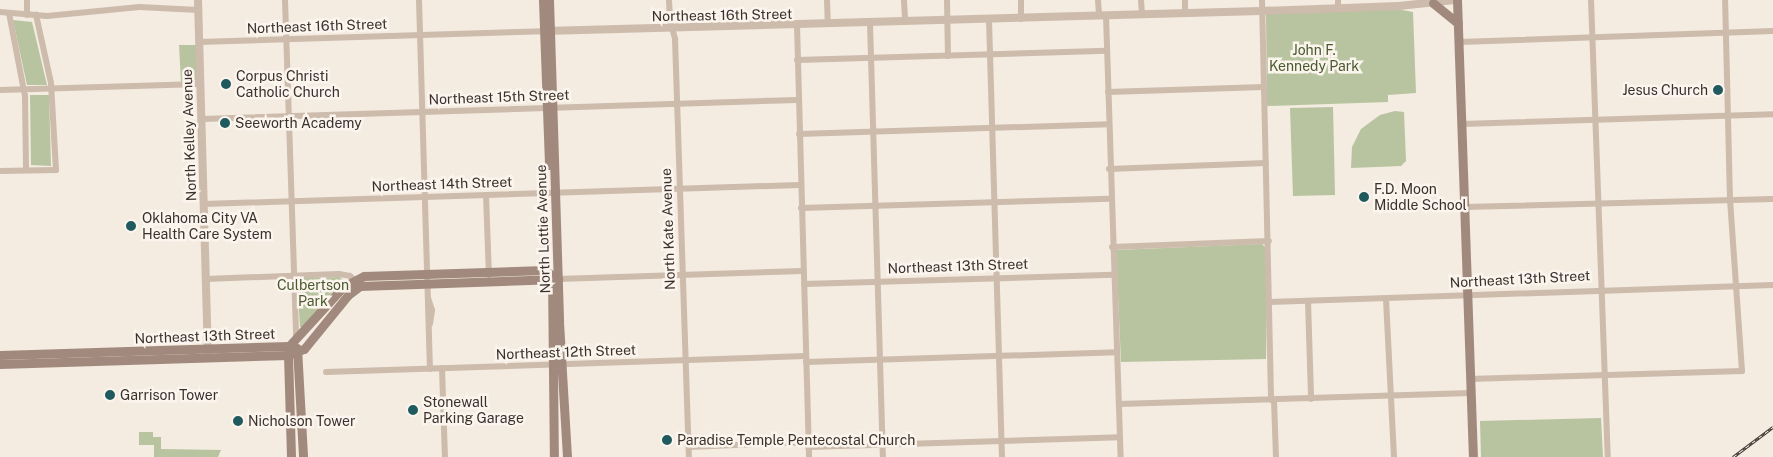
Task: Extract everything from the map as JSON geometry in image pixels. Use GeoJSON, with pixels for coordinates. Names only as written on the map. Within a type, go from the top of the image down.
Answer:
{"type":"FeatureCollection","features":[{"type":"Feature","properties":{"kind":"main road","name":"North Lottie Avenue"},"geometry":{"type":"LineString","coordinates":[[543,0],[547,31],[558,365],[567,457]]}},
{"type":"Feature","properties":{"kind":"main road","name":"North Lottie Avenue"},"geometry":{"type":"LineString","coordinates":[[547,31],[550,0]]}},
{"type":"Feature","properties":{"kind":"main road"},"geometry":{"type":"LineString","coordinates":[[1456,0],[1473,457]]}},
{"type":"Feature","properties":{"kind":"main road"},"geometry":{"type":"LineString","coordinates":[[1433,3],[1458,23]]}},
{"type":"Feature","properties":{"kind":"main road"},"geometry":{"type":"LineString","coordinates":[[354,278],[554,277]]}},
{"type":"Feature","properties":{"kind":"main road","name":"Northeast 13th Street"},"geometry":{"type":"LineString","coordinates":[[0,364],[208,354],[289,346],[296,342],[354,278]]}},
{"type":"Feature","properties":{"kind":"main road"},"geometry":{"type":"LineString","coordinates":[[299,353],[348,295],[360,286],[427,278]]}},
{"type":"Feature","properties":{"kind":"main road"},"geometry":{"type":"LineString","coordinates":[[296,342],[299,353],[303,457]]}},
{"type":"Feature","properties":{"kind":"main road"},"geometry":{"type":"LineString","coordinates":[[291,457],[288,355],[296,342]]}},
{"type":"Feature","properties":{"kind":"main road","name":"Northeast 13th Street"},"geometry":{"type":"LineString","coordinates":[[0,356],[288,355],[299,353]]}},
{"type":"Feature","properties":{"kind":"main road","name":"North Lottie Avenue"},"geometry":{"type":"LineString","coordinates":[[554,457],[558,365]]}},
{"type":"Feature","properties":{"kind":"street"},"geometry":{"type":"LineString","coordinates":[[27,15],[28,0]]}},
{"type":"Feature","properties":{"kind":"street","name":"North Kelley Avenue"},"geometry":{"type":"LineString","coordinates":[[198,0],[208,354]]}},
{"type":"Feature","properties":{"kind":"street"},"geometry":{"type":"LineString","coordinates":[[285,0],[296,342]]}},
{"type":"Feature","properties":{"kind":"street"},"geometry":{"type":"LineString","coordinates":[[419,0],[430,369]]}},
{"type":"Feature","properties":{"kind":"street","name":"North Kate Avenue"},"geometry":{"type":"LineString","coordinates":[[669,0],[672,29],[676,39],[684,361],[689,457]]}},
{"type":"Feature","properties":{"kind":"street"},"geometry":{"type":"LineString","coordinates":[[826,0],[828,24]]}},
{"type":"Feature","properties":{"kind":"street"},"geometry":{"type":"LineString","coordinates":[[904,0],[905,22]]}},
{"type":"Feature","properties":{"kind":"street"},"geometry":{"type":"LineString","coordinates":[[947,0],[948,56]]}},
{"type":"Feature","properties":{"kind":"street"},"geometry":{"type":"LineString","coordinates":[[1021,0],[1021,19]]}},
{"type":"Feature","properties":{"kind":"street"},"geometry":{"type":"LineString","coordinates":[[1098,0],[1107,52],[1110,199],[1121,457]]}},
{"type":"Feature","properties":{"kind":"street"},"geometry":{"type":"LineString","coordinates":[[1141,0],[1142,15]]}},
{"type":"Feature","properties":{"kind":"street"},"geometry":{"type":"LineString","coordinates":[[1185,0],[1185,13]]}},
{"type":"Feature","properties":{"kind":"street"},"geometry":{"type":"LineString","coordinates":[[1262,0],[1269,302],[1276,457]]}},
{"type":"Feature","properties":{"kind":"street","name":"Northeast 16th Street"},"geometry":{"type":"LineString","coordinates":[[199,42],[1142,15],[1261,11],[1338,4],[1433,3],[1456,0]]}},
{"type":"Feature","properties":{"kind":"street"},"geometry":{"type":"LineString","coordinates":[[1592,0],[1608,457]]}},
{"type":"Feature","properties":{"kind":"street"},"geometry":{"type":"LineString","coordinates":[[1470,379],[1742,371],[1730,200],[1725,0]]}},
{"type":"Feature","properties":{"kind":"street"},"geometry":{"type":"LineString","coordinates":[[0,12],[36,15],[140,6],[198,10]]}},
{"type":"Feature","properties":{"kind":"street"},"geometry":{"type":"LineString","coordinates":[[9,13],[24,90],[26,170]]}},
{"type":"Feature","properties":{"kind":"street"},"geometry":{"type":"LineString","coordinates":[[0,171],[56,170],[52,89],[36,15]]}},
{"type":"Feature","properties":{"kind":"street"},"geometry":{"type":"LineString","coordinates":[[989,20],[1002,457]]}},
{"type":"Feature","properties":{"kind":"street"},"geometry":{"type":"LineString","coordinates":[[870,23],[883,457]]}},
{"type":"Feature","properties":{"kind":"street"},"geometry":{"type":"LineString","coordinates":[[797,25],[809,457]]}},
{"type":"Feature","properties":{"kind":"street"},"geometry":{"type":"LineString","coordinates":[[1459,42],[1773,31]]}},
{"type":"Feature","properties":{"kind":"street"},"geometry":{"type":"LineString","coordinates":[[797,60],[1107,52]]}},
{"type":"Feature","properties":{"kind":"street"},"geometry":{"type":"LineString","coordinates":[[0,90],[200,84]]}},
{"type":"Feature","properties":{"kind":"street"},"geometry":{"type":"LineString","coordinates":[[1108,92],[1264,86]]}},
{"type":"Feature","properties":{"kind":"street","name":"Northeast 15th Street"},"geometry":{"type":"LineString","coordinates":[[202,119],[798,100]]}},
{"type":"Feature","properties":{"kind":"street"},"geometry":{"type":"LineString","coordinates":[[1462,124],[1773,114]]}},
{"type":"Feature","properties":{"kind":"street"},"geometry":{"type":"LineString","coordinates":[[799,134],[1108,124]]}},
{"type":"Feature","properties":{"kind":"street"},"geometry":{"type":"LineString","coordinates":[[1109,169],[1266,163]]}},
{"type":"Feature","properties":{"kind":"street","name":"Northeast 14th Street"},"geometry":{"type":"LineString","coordinates":[[204,204],[800,185]]}},
{"type":"Feature","properties":{"kind":"street"},"geometry":{"type":"LineString","coordinates":[[486,195],[489,276]]}},
{"type":"Feature","properties":{"kind":"street"},"geometry":{"type":"LineString","coordinates":[[801,208],[1110,199]]}},
{"type":"Feature","properties":{"kind":"street"},"geometry":{"type":"LineString","coordinates":[[1464,208],[1773,199]]}},
{"type":"Feature","properties":{"kind":"street"},"geometry":{"type":"LineString","coordinates":[[1112,247],[1269,241]]}},
{"type":"Feature","properties":{"kind":"street"},"geometry":{"type":"LineString","coordinates":[[554,277],[803,271]]}},
{"type":"Feature","properties":{"kind":"street"},"geometry":{"type":"LineString","coordinates":[[206,279],[343,274],[354,278],[360,286]]}},
{"type":"Feature","properties":{"kind":"street","name":"Northeast 13th Street"},"geometry":{"type":"LineString","coordinates":[[804,284],[1113,275]]}},
{"type":"Feature","properties":{"kind":"street","name":"Northeast 13th Street"},"geometry":{"type":"LineString","coordinates":[[1269,302],[1386,299],[1601,289],[1773,285]]}},
{"type":"Feature","properties":{"kind":"street"},"geometry":{"type":"LineString","coordinates":[[1386,299],[1394,457]]}},
{"type":"Feature","properties":{"kind":"street"},"geometry":{"type":"LineString","coordinates":[[1308,301],[1312,399]]}},
{"type":"Feature","properties":{"kind":"street","name":"Northeast 12th Street"},"geometry":{"type":"LineString","coordinates":[[326,372],[684,361],[879,359],[1117,352]]}},
{"type":"Feature","properties":{"kind":"street"},"geometry":{"type":"LineString","coordinates":[[442,368],[445,457]]}},
{"type":"Feature","properties":{"kind":"street"},"geometry":{"type":"LineString","coordinates":[[1119,404],[1471,393]]}},
{"type":"Feature","properties":{"kind":"street"},"geometry":{"type":"LineString","coordinates":[[689,447],[1120,437]]}},
{"type":"Feature","properties":{"kind":"green space","name":"John F. Kennedy Park"},"geometry":{"type":"Polygon","coordinates":[[[1397,9],[1413,12],[1416,93],[1388,95],[1388,102],[1267,106],[1266,14],[1397,9]]]}},
{"type":"Feature","properties":{"kind":"green space"},"geometry":{"type":"Polygon","coordinates":[[[13,20],[32,22],[47,85],[27,85],[13,20]]]}},
{"type":"Feature","properties":{"kind":"green space"},"geometry":{"type":"Polygon","coordinates":[[[179,45],[196,45],[197,80],[194,82],[181,82],[179,45]]]}},
{"type":"Feature","properties":{"kind":"green space"},"geometry":{"type":"Polygon","coordinates":[[[30,95],[49,95],[51,166],[31,165],[30,95]]]}},
{"type":"Feature","properties":{"kind":"green space"},"geometry":{"type":"Polygon","coordinates":[[[1333,107],[1335,195],[1293,196],[1290,108],[1333,107]]]}},
{"type":"Feature","properties":{"kind":"green space"},"geometry":{"type":"Polygon","coordinates":[[[1395,111],[1404,112],[1406,161],[1401,166],[1351,168],[1352,147],[1361,129],[1380,115],[1395,111]]]}},
{"type":"Feature","properties":{"kind":"green space"},"geometry":{"type":"Polygon","coordinates":[[[1262,244],[1265,247],[1267,281],[1266,359],[1121,362],[1116,250],[1262,244]]]}},
{"type":"Feature","properties":{"kind":"green space","name":"Culbertson Park"},"geometry":{"type":"Polygon","coordinates":[[[340,277],[343,280],[303,327],[300,327],[297,278],[340,277]]]}},
{"type":"Feature","properties":{"kind":"green space"},"geometry":{"type":"Polygon","coordinates":[[[1601,418],[1603,457],[1481,457],[1480,421],[1601,418]]]}},
{"type":"Feature","properties":{"kind":"green space"},"geometry":{"type":"Polygon","coordinates":[[[139,432],[153,432],[153,437],[161,437],[161,449],[221,450],[218,457],[154,457],[154,445],[139,445],[139,432]]]}},
{"type":"Feature","properties":{"kind":"railway"},"geometry":{"type":"LineString","coordinates":[[1733,457],[1773,427]]}},
{"type":"Feature","properties":{"kind":"place","name":"Corpus Christi Catholic Church"},"geometry":{"type":"Point","coordinates":[226,84]}},
{"type":"Feature","properties":{"kind":"place","name":"Jesus Church"},"geometry":{"type":"Point","coordinates":[1718,90]}},
{"type":"Feature","properties":{"kind":"place","name":"Seeworth Academy"},"geometry":{"type":"Point","coordinates":[225,123]}},
{"type":"Feature","properties":{"kind":"place","name":"F.D. Moon Middle School"},"geometry":{"type":"Point","coordinates":[1364,197]}},
{"type":"Feature","properties":{"kind":"place","name":"Oklahoma City VA Health Care System"},"geometry":{"type":"Point","coordinates":[131,226]}},
{"type":"Feature","properties":{"kind":"place","name":"Garrison Tower"},"geometry":{"type":"Point","coordinates":[110,395]}},
{"type":"Feature","properties":{"kind":"place","name":"Stonewall Parking Garage"},"geometry":{"type":"Point","coordinates":[413,410]}},
{"type":"Feature","properties":{"kind":"place","name":"Nicholson Tower"},"geometry":{"type":"Point","coordinates":[238,421]}},
{"type":"Feature","properties":{"kind":"place","name":"Paradise Temple Pentecostal Church"},"geometry":{"type":"Point","coordinates":[667,440]}}]}
